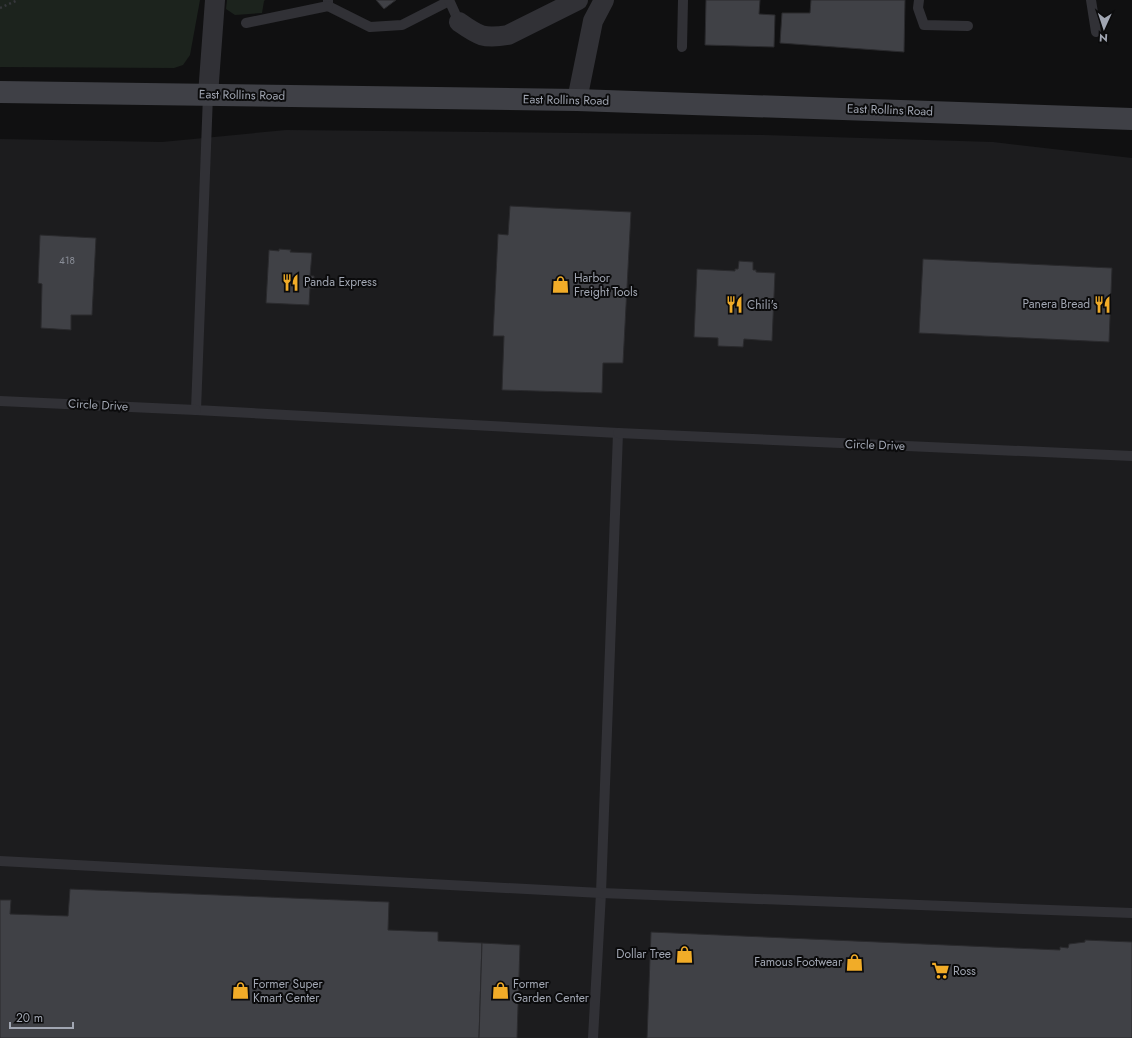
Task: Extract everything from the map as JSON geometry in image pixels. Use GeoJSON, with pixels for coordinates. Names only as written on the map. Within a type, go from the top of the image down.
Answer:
{"type":"FeatureCollection","features":[{"type":"Feature","properties":{"kind":"main road","name":"East Rollins Road"},"geometry":{"type":"LineString","coordinates":[[0,92],[577,100],[1132,119]]}},
{"type":"Feature","properties":{"kind":"street"},"geometry":{"type":"LineString","coordinates":[[208,95],[215,0]]}},
{"type":"Feature","properties":{"kind":"street"},"geometry":{"type":"LineString","coordinates":[[459,22],[479,36],[495,37],[508,35],[578,0]]}},
{"type":"Feature","properties":{"kind":"street"},"geometry":{"type":"LineString","coordinates":[[577,100],[592,21],[604,0]]}},
{"type":"Feature","properties":{"kind":"lane"},"geometry":{"type":"LineString","coordinates":[[246,23],[328,3],[370,27],[402,25],[449,0],[459,22]]}},
{"type":"Feature","properties":{"kind":"lane"},"geometry":{"type":"LineString","coordinates":[[682,47],[683,0]]}},
{"type":"Feature","properties":{"kind":"lane"},"geometry":{"type":"LineString","coordinates":[[919,0],[918,8],[924,25],[968,26]]}},
{"type":"Feature","properties":{"kind":"lane"},"geometry":{"type":"LineString","coordinates":[[1091,0],[1093,24],[1096,32]]}},
{"type":"Feature","properties":{"kind":"lane"},"geometry":{"type":"LineString","coordinates":[[196,410],[208,95]]}},
{"type":"Feature","properties":{"kind":"lane","name":"Circle Drive"},"geometry":{"type":"LineString","coordinates":[[0,401],[618,433],[1132,456]]}},
{"type":"Feature","properties":{"kind":"lane"},"geometry":{"type":"LineString","coordinates":[[592,1038],[601,893],[618,433]]}},
{"type":"Feature","properties":{"kind":"lane"},"geometry":{"type":"LineString","coordinates":[[0,861],[601,893],[1132,913]]}},
{"type":"Feature","properties":{"kind":"path"},"geometry":{"type":"LineString","coordinates":[[0,8],[18,0]]}},
{"type":"Feature","properties":{"kind":"shaded area"},"geometry":{"type":"Polygon","coordinates":[[[0,0],[200,0],[190,55],[183,65],[174,68],[0,67],[0,0]]]}},
{"type":"Feature","properties":{"kind":"shaded area"},"geometry":{"type":"Polygon","coordinates":[[[227,0],[265,0],[262,13],[235,15],[226,9],[227,0]]]}},
{"type":"Feature","properties":{"kind":"shaded area"},"geometry":{"type":"Polygon","coordinates":[[[286,130],[764,135],[993,142],[1132,158],[1132,1038],[0,1038],[0,139],[162,142],[286,130]]]}},
{"type":"Feature","properties":{"kind":"building"},"geometry":{"type":"Polygon","coordinates":[[[376,0],[396,0],[384,9],[376,0]]]}},
{"type":"Feature","properties":{"kind":"building"},"geometry":{"type":"Polygon","coordinates":[[[706,0],[760,0],[759,14],[775,15],[774,47],[705,45],[706,0]]]}},
{"type":"Feature","properties":{"kind":"building"},"geometry":{"type":"Polygon","coordinates":[[[811,0],[905,0],[904,52],[780,43],[782,13],[810,13],[811,0]]]}},
{"type":"Feature","properties":{"kind":"building","name":"Harbor Freight Tools"},"geometry":{"type":"Polygon","coordinates":[[[510,206],[631,212],[623,363],[603,363],[602,393],[502,390],[504,336],[493,336],[498,234],[508,235],[510,206]]]}},
{"type":"Feature","properties":{"kind":"building"},"geometry":{"type":"Polygon","coordinates":[[[40,235],[96,238],[92,315],[71,315],[71,330],[41,328],[42,284],[38,283],[40,235]]]}},
{"type":"Feature","properties":{"kind":"building","name":"Panda Express"},"geometry":{"type":"Polygon","coordinates":[[[279,249],[291,250],[290,252],[312,253],[310,276],[314,276],[314,288],[310,288],[309,305],[266,303],[269,250],[279,251],[279,249]]]}},
{"type":"Feature","properties":{"kind":"building"},"geometry":{"type":"Polygon","coordinates":[[[923,259],[1112,268],[1109,342],[919,333],[923,259]]]}},
{"type":"Feature","properties":{"kind":"building","name":"Chili's"},"geometry":{"type":"Polygon","coordinates":[[[739,261],[753,262],[753,270],[756,270],[756,272],[775,273],[772,341],[744,339],[743,347],[718,346],[718,338],[694,337],[697,269],[735,271],[735,269],[738,269],[739,261]]]}},
{"type":"Feature","properties":{"kind":"building","name":"Former Super Kmart Center"},"geometry":{"type":"Polygon","coordinates":[[[70,889],[389,902],[388,930],[438,932],[438,941],[482,943],[479,1038],[0,1038],[0,900],[11,900],[10,914],[68,916],[70,889]]]}},
{"type":"Feature","properties":{"kind":"building"},"geometry":{"type":"Polygon","coordinates":[[[651,932],[1060,950],[1060,947],[1068,948],[1069,944],[1085,942],[1085,940],[1132,942],[1132,1038],[647,1038],[651,932]]]}},
{"type":"Feature","properties":{"kind":"building","name":"Former Garden Center"},"geometry":{"type":"Polygon","coordinates":[[[482,943],[520,945],[517,1038],[479,1038],[482,943]]]}},
{"type":"Feature","properties":{"kind":"place","name":"Panda Express"},"geometry":{"type":"Point","coordinates":[291,282]}},
{"type":"Feature","properties":{"kind":"place","name":"Harbor Freight Tools"},"geometry":{"type":"Point","coordinates":[561,285]}},
{"type":"Feature","properties":{"kind":"place","name":"Panera Bread"},"geometry":{"type":"Point","coordinates":[1103,304]}},
{"type":"Feature","properties":{"kind":"place","name":"Chili's"},"geometry":{"type":"Point","coordinates":[734,305]}},
{"type":"Feature","properties":{"kind":"place","name":"Dollar Tree"},"geometry":{"type":"Point","coordinates":[684,954]}},
{"type":"Feature","properties":{"kind":"place","name":"Famous Footwear"},"geometry":{"type":"Point","coordinates":[855,962]}},
{"type":"Feature","properties":{"kind":"place","name":"Ross"},"geometry":{"type":"Point","coordinates":[940,971]}},
{"type":"Feature","properties":{"kind":"place","name":"Former Super Kmart Center"},"geometry":{"type":"Point","coordinates":[240,991]}},
{"type":"Feature","properties":{"kind":"place","name":"Former Garden Center"},"geometry":{"type":"Point","coordinates":[500,991]}}]}
